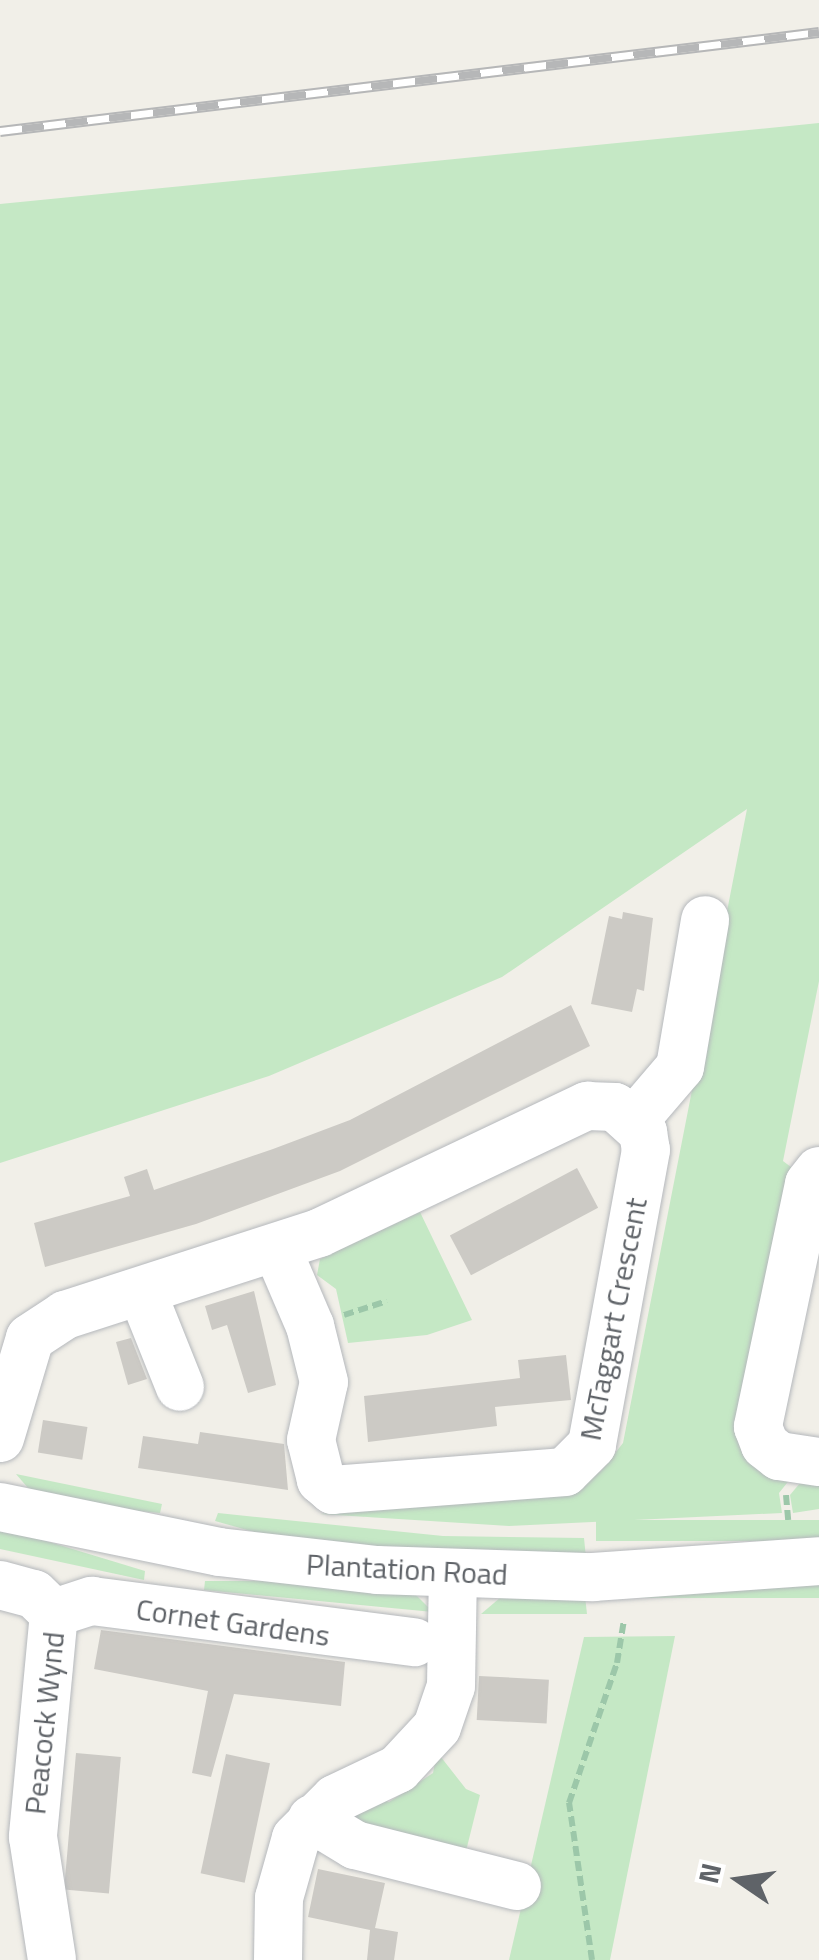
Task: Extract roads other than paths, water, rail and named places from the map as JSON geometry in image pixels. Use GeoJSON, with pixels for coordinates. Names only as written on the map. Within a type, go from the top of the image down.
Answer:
{"type":"FeatureCollection","features":[{"type":"Feature","properties":{"kind":"street"},"geometry":{"type":"LineString","coordinates":[[0,1438],[15,1327],[278,1250],[588,1106],[615,1107],[634,1122],[680,1067],[705,920]]}},
{"type":"Feature","properties":{"kind":"street","name":"McTaggart Crescent"},"geometry":{"type":"LineString","coordinates":[[278,1250],[310,1326],[324,1382],[311,1440],[321,1480],[333,1490],[565,1472],[592,1445],[646,1150],[634,1122]]}},
{"type":"Feature","properties":{"kind":"street"},"geometry":{"type":"LineString","coordinates":[[819,1171],[810,1184],[758,1427],[765,1445],[779,1456],[819,1462]]}},
{"type":"Feature","properties":{"kind":"street"},"geometry":{"type":"LineString","coordinates":[[142,1292],[180,1386]]}},
{"type":"Feature","properties":{"kind":"street","name":"Plantation Road"},"geometry":{"type":"LineString","coordinates":[[0,1507],[219,1552],[454,1574],[593,1577],[819,1560]]}},
{"type":"Feature","properties":{"kind":"street"},"geometry":{"type":"LineString","coordinates":[[278,1960],[283,1872],[312,1819],[334,1799],[398,1769],[437,1727],[452,1686],[454,1574]]}},
{"type":"Feature","properties":{"kind":"street","name":"Peacock Wynd"},"geometry":{"type":"LineString","coordinates":[[0,1585],[34,1594],[54,1614],[16,1836],[52,1960]]}},
{"type":"Feature","properties":{"kind":"street","name":"Cornet Gardens"},"geometry":{"type":"LineString","coordinates":[[54,1614],[92,1601],[414,1642]]}},
{"type":"Feature","properties":{"kind":"street"},"geometry":{"type":"LineString","coordinates":[[312,1819],[355,1844],[517,1886]]}},
{"type":"Feature","properties":{"kind":"railway"},"geometry":{"type":"LineString","coordinates":[[0,131],[819,32]]}}]}
